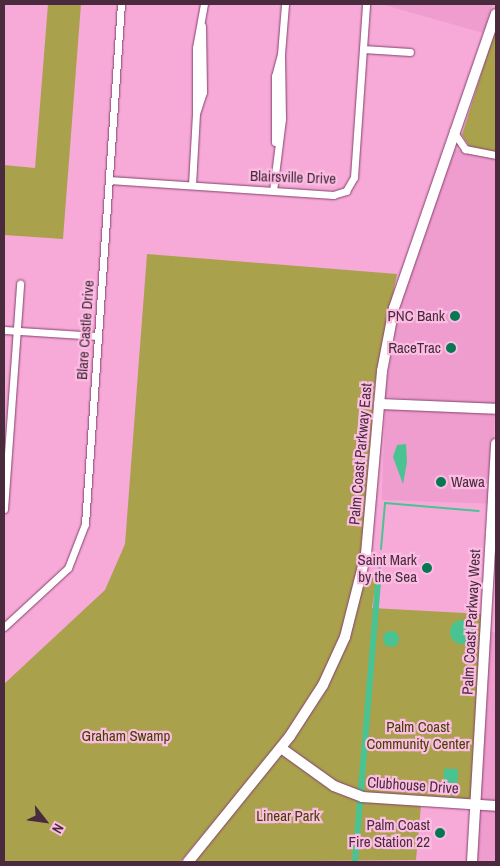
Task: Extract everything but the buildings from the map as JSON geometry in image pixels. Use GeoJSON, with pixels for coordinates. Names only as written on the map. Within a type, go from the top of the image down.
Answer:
{"type":"FeatureCollection","features":[{"type":"Feature","properties":{"kind":"main road","name":"Palm Coast Parkway East"},"geometry":{"type":"LineString","coordinates":[[188,862],[281,748],[322,685],[351,621],[366,554],[379,404],[396,302],[453,131],[496,14]]}},
{"type":"Feature","properties":{"kind":"main road"},"geometry":{"type":"LineString","coordinates":[[379,404],[496,409]]}},
{"type":"Feature","properties":{"kind":"main road","name":"Palm Coast Parkway West"},"geometry":{"type":"LineString","coordinates":[[472,862],[496,444]]}},
{"type":"Feature","properties":{"kind":"main road","name":"Clubhouse Drive"},"geometry":{"type":"LineString","coordinates":[[281,748],[334,786],[359,796],[496,806]]}},
{"type":"Feature","properties":{"kind":"street","name":"Blare Castle Drive"},"geometry":{"type":"LineString","coordinates":[[4,626],[62,576],[81,544],[98,336],[121,4]]}},
{"type":"Feature","properties":{"kind":"street"},"geometry":{"type":"LineString","coordinates":[[192,185],[196,113],[194,75],[204,4]]}},
{"type":"Feature","properties":{"kind":"street"},"geometry":{"type":"LineString","coordinates":[[272,191],[276,142],[282,119],[282,54],[285,4]]}},
{"type":"Feature","properties":{"kind":"street","name":"Blairsville Drive"},"geometry":{"type":"LineString","coordinates":[[109,180],[333,195],[350,186],[354,177],[366,4]]}},
{"type":"Feature","properties":{"kind":"street"},"geometry":{"type":"LineString","coordinates":[[363,49],[410,52]]}},
{"type":"Feature","properties":{"kind":"street"},"geometry":{"type":"LineString","coordinates":[[453,131],[465,148],[496,155]]}},
{"type":"Feature","properties":{"kind":"street"},"geometry":{"type":"LineString","coordinates":[[4,509],[20,284]]}},
{"type":"Feature","properties":{"kind":"street"},"geometry":{"type":"LineString","coordinates":[[4,330],[98,336]]}},
{"type":"Feature","properties":{"kind":"shaded area"},"geometry":{"type":"Polygon","coordinates":[[[381,4],[493,4],[483,33],[381,4]]]}},
{"type":"Feature","properties":{"kind":"shaded area"},"geometry":{"type":"Polygon","coordinates":[[[452,149],[496,158],[495,405],[385,397],[396,317],[452,149]]]}},
{"type":"Feature","properties":{"kind":"shaded area"},"geometry":{"type":"Polygon","coordinates":[[[385,408],[495,412],[492,504],[382,500],[385,408]]]}},
{"type":"Feature","properties":{"kind":"shaded area"},"geometry":{"type":"Polygon","coordinates":[[[406,444],[407,462],[403,484],[393,457],[397,445],[406,444]]]}},
{"type":"Feature","properties":{"kind":"shaded area"},"geometry":{"type":"Polygon","coordinates":[[[462,620],[471,623],[474,632],[471,641],[462,644],[453,641],[450,632],[453,623],[462,620]]]}},
{"type":"Feature","properties":{"kind":"shaded area"},"geometry":{"type":"Polygon","coordinates":[[[388,631],[394,631],[399,636],[397,645],[388,647],[383,642],[383,636],[388,631]]]}},
{"type":"Feature","properties":{"kind":"shaded area"},"geometry":{"type":"Polygon","coordinates":[[[489,632],[496,632],[496,802],[478,801],[489,632]]]}},
{"type":"Feature","properties":{"kind":"shaded area"},"geometry":{"type":"Polygon","coordinates":[[[444,769],[458,769],[457,795],[443,794],[444,769]]]}},
{"type":"Feature","properties":{"kind":"shaded area"},"geometry":{"type":"Polygon","coordinates":[[[478,807],[496,809],[496,862],[475,862],[478,807]]]}},
{"type":"Feature","properties":{"kind":"green space"},"geometry":{"type":"Polygon","coordinates":[[[48,4],[81,4],[63,239],[4,235],[4,165],[35,168],[48,4]]]}},
{"type":"Feature","properties":{"kind":"green space"},"geometry":{"type":"Polygon","coordinates":[[[496,27],[496,152],[470,147],[462,135],[496,27]]]}},
{"type":"Feature","properties":{"kind":"green space","name":"Graham Swamp"},"geometry":{"type":"Polygon","coordinates":[[[147,254],[397,274],[375,383],[360,570],[348,620],[322,677],[279,744],[180,862],[4,862],[4,684],[105,590],[125,544],[147,254]]]}},
{"type":"Feature","properties":{"kind":"green space","name":"Palm Coast Community Center"},"geometry":{"type":"Polygon","coordinates":[[[366,571],[377,574],[372,608],[483,614],[472,796],[467,800],[384,796],[348,790],[286,746],[342,654],[366,571]]]}},
{"type":"Feature","properties":{"kind":"green space","name":"Linear Park"},"geometry":{"type":"Polygon","coordinates":[[[281,752],[342,795],[421,805],[416,860],[194,862],[281,752]]]}},
{"type":"Feature","properties":{"kind":"waterway"},"geometry":{"type":"LineString","coordinates":[[381,549],[385,503],[479,511]]}},
{"type":"Feature","properties":{"kind":"waterway"},"geometry":{"type":"LineString","coordinates":[[378,585],[380,561]]}},
{"type":"Feature","properties":{"kind":"waterway"},"geometry":{"type":"LineString","coordinates":[[355,862],[378,585]]}},
{"type":"Feature","properties":{"kind":"place","name":"PNC Bank"},"geometry":{"type":"Point","coordinates":[455,316]}},
{"type":"Feature","properties":{"kind":"place","name":"RaceTrac"},"geometry":{"type":"Point","coordinates":[451,348]}},
{"type":"Feature","properties":{"kind":"place","name":"Wawa"},"geometry":{"type":"Point","coordinates":[441,482]}},
{"type":"Feature","properties":{"kind":"place","name":"Saint Mark by the Sea"},"geometry":{"type":"Point","coordinates":[427,568]}},
{"type":"Feature","properties":{"kind":"place","name":"Palm Coast Fire Station 22"},"geometry":{"type":"Point","coordinates":[440,833]}}]}
